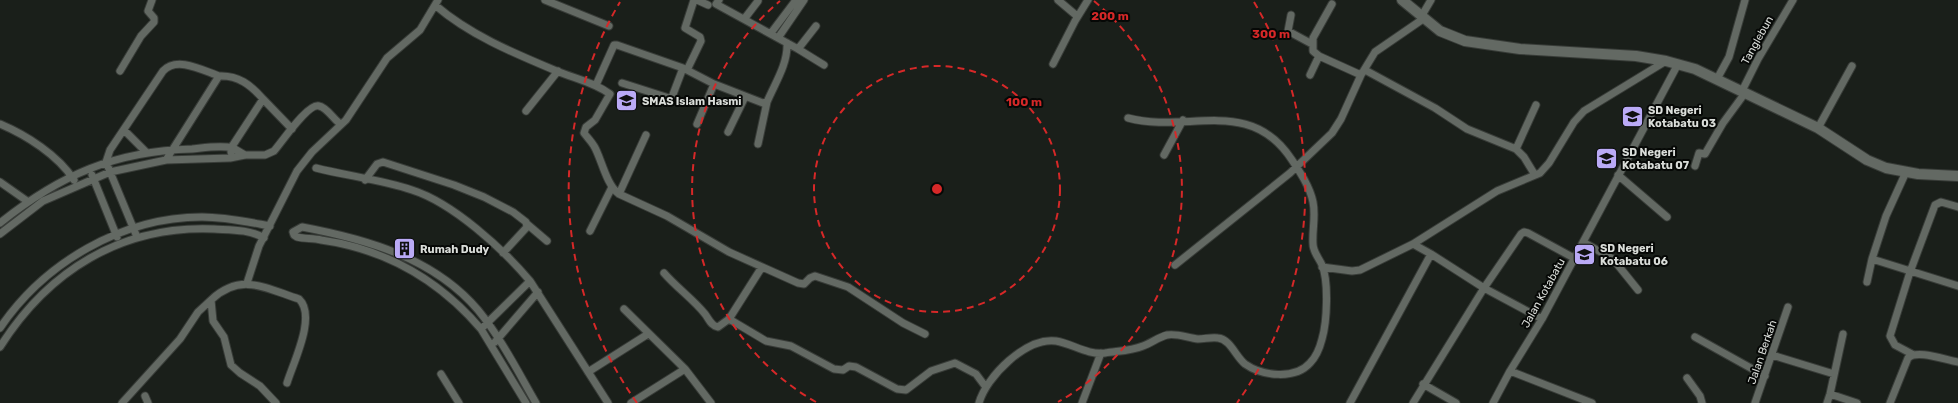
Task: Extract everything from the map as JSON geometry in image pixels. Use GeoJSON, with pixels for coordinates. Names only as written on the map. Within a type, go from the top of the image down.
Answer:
{"type":"FeatureCollection","features":[{"type":"Feature","properties":{"kind":"main road"},"geometry":{"type":"LineString","coordinates":[[1402,0],[1422,18],[1449,35],[1479,43],[1520,49],[1636,56],[1666,61],[1695,69],[1818,128],[1867,160],[1886,168],[1906,172],[1958,176]]}},
{"type":"Feature","properties":{"kind":"street"},"geometry":{"type":"LineString","coordinates":[[120,71],[141,36],[154,22],[154,18],[148,11],[152,0]]}},
{"type":"Feature","properties":{"kind":"street"},"geometry":{"type":"LineString","coordinates":[[545,0],[609,26]]}},
{"type":"Feature","properties":{"kind":"street"},"geometry":{"type":"LineString","coordinates":[[622,83],[669,98],[672,97],[701,40],[700,37],[685,28],[696,0],[708,5]]}},
{"type":"Feature","properties":{"kind":"street"},"geometry":{"type":"LineString","coordinates":[[719,0],[716,4],[745,18],[824,65]]}},
{"type":"Feature","properties":{"kind":"street"},"geometry":{"type":"LineString","coordinates":[[770,33],[796,0]]}},
{"type":"Feature","properties":{"kind":"street"},"geometry":{"type":"LineString","coordinates":[[778,38],[804,0]]}},
{"type":"Feature","properties":{"kind":"street"},"geometry":{"type":"LineString","coordinates":[[1058,0],[1077,16]]}},
{"type":"Feature","properties":{"kind":"street"},"geometry":{"type":"LineString","coordinates":[[1052,64],[1077,16],[1088,0]]}},
{"type":"Feature","properties":{"kind":"street"},"geometry":{"type":"LineString","coordinates":[[1176,265],[1297,167],[1337,126],[1363,73],[1379,48],[1422,18],[1431,0]]}},
{"type":"Feature","properties":{"kind":"street"},"geometry":{"type":"LineString","coordinates":[[1717,79],[1729,57],[1746,0]]}},
{"type":"Feature","properties":{"kind":"street","name":"Tanglebun"},"geometry":{"type":"LineString","coordinates":[[1695,166],[1699,153],[1705,154],[1723,123],[1744,92],[1758,59],[1793,0]]}},
{"type":"Feature","properties":{"kind":"street"},"geometry":{"type":"LineString","coordinates":[[745,18],[758,1]]}},
{"type":"Feature","properties":{"kind":"street"},"geometry":{"type":"LineString","coordinates":[[261,236],[270,226],[297,171],[312,152],[346,120],[387,58],[420,30],[437,3],[458,23],[479,35],[558,72],[596,85],[610,94],[595,120],[586,127],[584,133],[594,145],[600,164],[612,187],[618,194],[668,216],[729,252],[801,284],[815,276],[848,287],[903,323],[925,334]]}},
{"type":"Feature","properties":{"kind":"street"},"geometry":{"type":"LineString","coordinates":[[1332,4],[1312,44],[1313,51],[1319,56],[1363,73],[1435,108],[1467,129],[1516,150],[1524,157],[1535,175]]}},
{"type":"Feature","properties":{"kind":"street"},"geometry":{"type":"LineString","coordinates":[[1291,15],[1288,31],[1312,44]]}},
{"type":"Feature","properties":{"kind":"street"},"geometry":{"type":"LineString","coordinates":[[798,49],[816,26]]}},
{"type":"Feature","properties":{"kind":"street"},"geometry":{"type":"LineString","coordinates":[[758,144],[767,102],[778,79],[786,56],[788,43]]}},
{"type":"Feature","properties":{"kind":"street"},"geometry":{"type":"LineString","coordinates":[[596,85],[615,45],[685,69],[714,84],[745,97],[763,103],[767,102]]}},
{"type":"Feature","properties":{"kind":"street"},"geometry":{"type":"LineString","coordinates":[[1310,75],[1319,56]]}},
{"type":"Feature","properties":{"kind":"street"},"geometry":{"type":"LineString","coordinates":[[1322,267],[1352,271],[1360,270],[1412,244],[1497,191],[1535,175],[1544,169],[1574,122],[1584,112],[1595,103],[1666,61]]}},
{"type":"Feature","properties":{"kind":"street"},"geometry":{"type":"LineString","coordinates":[[137,237],[106,162],[110,150],[163,71],[169,65],[177,63],[219,76],[231,77],[242,81],[254,88],[292,129]]}},
{"type":"Feature","properties":{"kind":"street","name":"Jalan Kotabatu"},"geometry":{"type":"LineString","coordinates":[[1493,403],[1510,371],[1542,319],[1678,64]]}},
{"type":"Feature","properties":{"kind":"street"},"geometry":{"type":"LineString","coordinates":[[1818,128],[1852,66]]}},
{"type":"Feature","properties":{"kind":"street"},"geometry":{"type":"LineString","coordinates":[[526,111],[558,72]]}},
{"type":"Feature","properties":{"kind":"street"},"geometry":{"type":"LineString","coordinates":[[166,160],[219,76]]}},
{"type":"Feature","properties":{"kind":"street"},"geometry":{"type":"LineString","coordinates":[[698,124],[714,84]]}},
{"type":"Feature","properties":{"kind":"street"},"geometry":{"type":"LineString","coordinates":[[728,132],[745,97]]}},
{"type":"Feature","properties":{"kind":"street"},"geometry":{"type":"LineString","coordinates":[[230,158],[231,148],[263,99]]}},
{"type":"Feature","properties":{"kind":"street"},"geometry":{"type":"LineString","coordinates":[[1516,150],[1536,105]]}},
{"type":"Feature","properties":{"kind":"street"},"geometry":{"type":"LineString","coordinates":[[0,234],[44,201],[77,185],[110,172],[166,160],[230,158],[245,155],[271,154],[306,112],[315,106],[321,106],[338,122]]}},
{"type":"Feature","properties":{"kind":"street"},"geometry":{"type":"LineString","coordinates":[[979,403],[985,386],[1015,356],[1033,344],[1044,342],[1059,342],[1084,351],[1101,353],[1135,349],[1170,334],[1200,339],[1220,338],[1224,340],[1239,359],[1254,369],[1280,374],[1301,371],[1310,364],[1317,352],[1322,338],[1326,315],[1322,267],[1313,245],[1315,224],[1313,199],[1297,167],[1277,140],[1264,131],[1238,122],[1183,120],[1146,122],[1128,118]]}},
{"type":"Feature","properties":{"kind":"street"},"geometry":{"type":"LineString","coordinates":[[1164,155],[1183,120]]}},
{"type":"Feature","properties":{"kind":"street"},"geometry":{"type":"LineString","coordinates":[[0,124],[37,146],[61,164],[77,185]]}},
{"type":"Feature","properties":{"kind":"street"},"geometry":{"type":"LineString","coordinates":[[124,130],[146,152]]}},
{"type":"Feature","properties":{"kind":"street"},"geometry":{"type":"LineString","coordinates":[[618,194],[646,135]]}},
{"type":"Feature","properties":{"kind":"street"},"geometry":{"type":"LineString","coordinates":[[0,223],[28,201],[72,177],[106,162],[146,152],[172,149],[231,148],[245,155]]}},
{"type":"Feature","properties":{"kind":"street"},"geometry":{"type":"LineString","coordinates":[[365,180],[377,164],[383,162],[454,185],[484,197],[513,212],[547,241]]}},
{"type":"Feature","properties":{"kind":"street"},"geometry":{"type":"LineString","coordinates":[[316,168],[365,180],[412,189],[463,218],[503,253],[530,281],[608,403]]}},
{"type":"Feature","properties":{"kind":"street"},"geometry":{"type":"LineString","coordinates":[[90,169],[120,243]]}},
{"type":"Feature","properties":{"kind":"street"},"geometry":{"type":"LineString","coordinates":[[1867,282],[1872,260],[1886,216],[1906,172]]}},
{"type":"Feature","properties":{"kind":"street"},"geometry":{"type":"LineString","coordinates":[[1618,175],[1667,217]]}},
{"type":"Feature","properties":{"kind":"street"},"geometry":{"type":"LineString","coordinates":[[0,182],[28,201]]}},
{"type":"Feature","properties":{"kind":"street"},"geometry":{"type":"LineString","coordinates":[[590,232],[612,187]]}},
{"type":"Feature","properties":{"kind":"street"},"geometry":{"type":"LineString","coordinates":[[1958,207],[1941,202],[1935,205],[1910,272],[1890,336],[1895,345],[1912,354],[1958,362]]}},
{"type":"Feature","properties":{"kind":"street"},"geometry":{"type":"LineString","coordinates":[[0,328],[20,303],[50,273],[75,255],[116,234],[133,228],[169,220],[201,217],[242,220],[270,226]]}},
{"type":"Feature","properties":{"kind":"street"},"geometry":{"type":"LineString","coordinates":[[247,283],[261,236],[260,224]]}},
{"type":"Feature","properties":{"kind":"street"},"geometry":{"type":"LineString","coordinates":[[503,253],[526,229],[527,224]]}},
{"type":"Feature","properties":{"kind":"street"},"geometry":{"type":"LineString","coordinates":[[526,403],[492,346],[480,329],[442,291],[408,268],[358,248],[322,240],[297,237],[293,232],[302,227],[336,233],[372,243],[410,259],[442,278],[477,309],[487,322],[536,403]]}},
{"type":"Feature","properties":{"kind":"street"},"geometry":{"type":"LineString","coordinates":[[0,347],[15,324],[48,288],[76,267],[120,243],[137,237],[182,230],[205,229],[246,231],[261,236]]}},
{"type":"Feature","properties":{"kind":"street"},"geometry":{"type":"LineString","coordinates":[[1413,403],[1484,288],[1521,234],[1524,232],[1528,233],[1574,258]]}},
{"type":"Feature","properties":{"kind":"street"},"geometry":{"type":"LineString","coordinates":[[1583,242],[1613,259],[1638,290]]}},
{"type":"Feature","properties":{"kind":"street"},"geometry":{"type":"LineString","coordinates":[[1412,244],[1431,254],[1484,288],[1542,319]]}},
{"type":"Feature","properties":{"kind":"street"},"geometry":{"type":"LineString","coordinates":[[1350,403],[1431,254]]}},
{"type":"Feature","properties":{"kind":"street"},"geometry":{"type":"LineString","coordinates":[[1872,260],[1958,286]]}},
{"type":"Feature","properties":{"kind":"street"},"geometry":{"type":"LineString","coordinates":[[664,273],[677,288],[698,305],[713,325],[718,327],[729,319],[762,267]]}},
{"type":"Feature","properties":{"kind":"street"},"geometry":{"type":"LineString","coordinates":[[480,329],[530,281]]}},
{"type":"Feature","properties":{"kind":"street"},"geometry":{"type":"LineString","coordinates":[[122,403],[180,339],[198,312],[220,291],[236,284],[247,283],[299,299],[303,304],[306,311],[303,336],[286,383]]}},
{"type":"Feature","properties":{"kind":"street"},"geometry":{"type":"LineString","coordinates":[[492,346],[538,292]]}},
{"type":"Feature","properties":{"kind":"street"},"geometry":{"type":"LineString","coordinates":[[211,300],[213,321],[224,337],[231,364],[240,373],[260,386],[276,403]]}},
{"type":"Feature","properties":{"kind":"street","name":"Jalan Berkah"},"geometry":{"type":"LineString","coordinates":[[1755,403],[1788,307]]}},
{"type":"Feature","properties":{"kind":"street"},"geometry":{"type":"LineString","coordinates":[[624,309],[685,369],[711,403]]}},
{"type":"Feature","properties":{"kind":"street"},"geometry":{"type":"LineString","coordinates":[[729,319],[766,340],[791,346],[834,369],[843,370],[849,366],[856,367],[897,389],[909,389],[931,371],[955,363],[976,374],[985,386]]}},
{"type":"Feature","properties":{"kind":"street"},"geometry":{"type":"LineString","coordinates":[[588,372],[648,334]]}},
{"type":"Feature","properties":{"kind":"street"},"geometry":{"type":"LineString","coordinates":[[1827,403],[1843,334]]}},
{"type":"Feature","properties":{"kind":"street"},"geometry":{"type":"LineString","coordinates":[[1695,337],[1765,376]]}},
{"type":"Feature","properties":{"kind":"street"},"geometry":{"type":"LineString","coordinates":[[1082,403],[1101,353]]}},
{"type":"Feature","properties":{"kind":"street"},"geometry":{"type":"LineString","coordinates":[[1890,403],[1908,358],[1912,354]]}},
{"type":"Feature","properties":{"kind":"street"},"geometry":{"type":"LineString","coordinates":[[1772,355],[1834,374]]}},
{"type":"Feature","properties":{"kind":"street"},"geometry":{"type":"LineString","coordinates":[[631,403],[685,369]]}},
{"type":"Feature","properties":{"kind":"street"},"geometry":{"type":"LineString","coordinates":[[1510,371],[1592,403]]}},
{"type":"Feature","properties":{"kind":"street"},"geometry":{"type":"LineString","coordinates":[[441,374],[458,401],[450,403]]}},
{"type":"Feature","properties":{"kind":"street"},"geometry":{"type":"LineString","coordinates":[[1687,378],[1700,396],[1702,403]]}},
{"type":"Feature","properties":{"kind":"street"},"geometry":{"type":"LineString","coordinates":[[1424,384],[1456,403]]}},
{"type":"Feature","properties":{"kind":"street"},"geometry":{"type":"LineString","coordinates":[[1830,394],[1857,403]]}},
{"type":"Feature","properties":{"kind":"place","name":"SMAS Islam Hasmi"},"geometry":{"type":"Point","coordinates":[626,101]}},
{"type":"Feature","properties":{"kind":"place","name":"SD Negeri Kotabatu 03"},"geometry":{"type":"Point","coordinates":[1632,116]}},
{"type":"Feature","properties":{"kind":"place","name":"SD Negeri Kotabatu 07"},"geometry":{"type":"Point","coordinates":[1607,158]}},
{"type":"Feature","properties":{"kind":"place","name":"Rumah Dudy"},"geometry":{"type":"Point","coordinates":[404,249]}},
{"type":"Feature","properties":{"kind":"place","name":"SD Negeri Kotabatu 06"},"geometry":{"type":"Point","coordinates":[1585,254]}}]}
